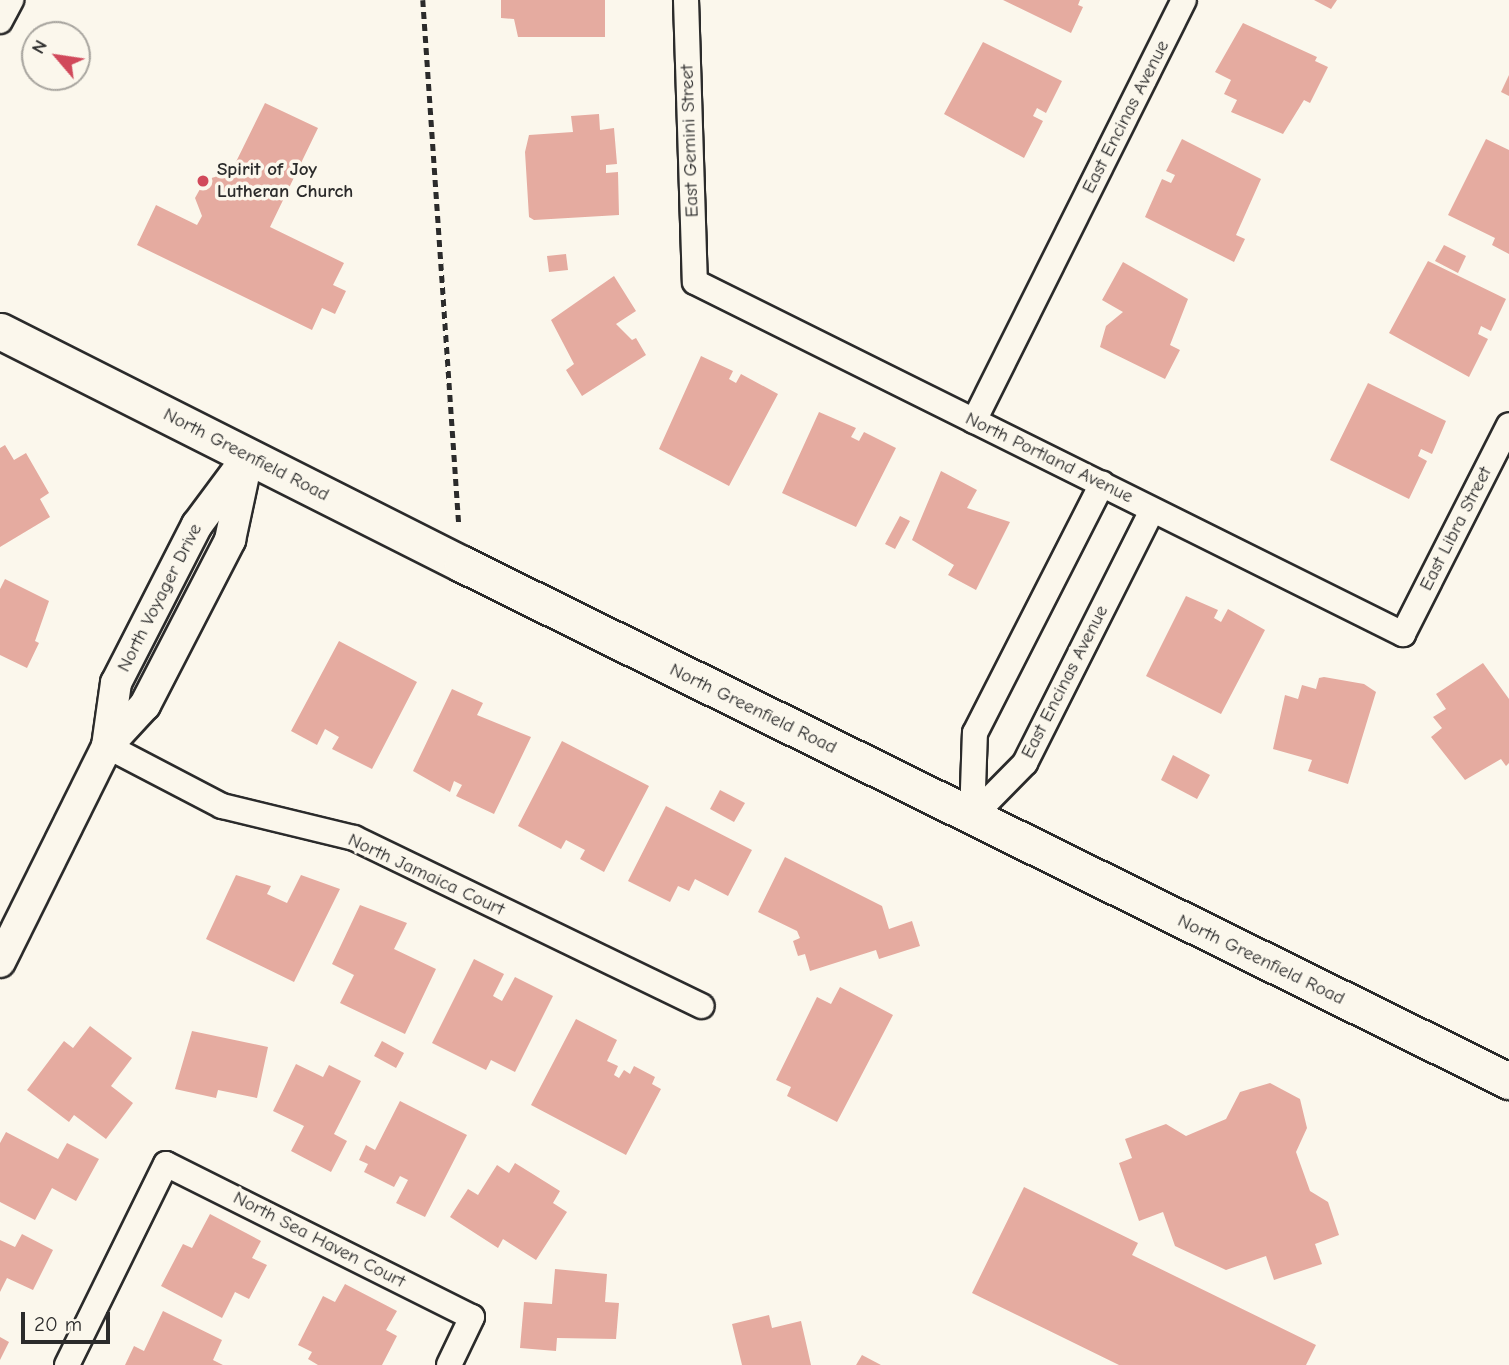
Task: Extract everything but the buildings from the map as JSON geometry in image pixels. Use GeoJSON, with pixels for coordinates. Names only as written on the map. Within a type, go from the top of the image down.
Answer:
{"type":"FeatureCollection","features":[{"type":"Feature","properties":{"kind":"main road","name":"North Greenfield Road"},"geometry":{"type":"LineString","coordinates":[[0,331],[462,564],[1509,1081]]}},
{"type":"Feature","properties":{"kind":"street"},"geometry":{"type":"LineString","coordinates":[[0,21],[11,0]]}},
{"type":"Feature","properties":{"kind":"street","name":"East Gemini Street"},"geometry":{"type":"LineString","coordinates":[[686,0],[695,282]]}},
{"type":"Feature","properties":{"kind":"street","name":"East Encinas Avenue"},"geometry":{"type":"LineString","coordinates":[[974,421],[1184,0]]}},
{"type":"Feature","properties":{"kind":"street","name":"North Portland Avenue"},"geometry":{"type":"LineString","coordinates":[[695,282],[1403,634]]}},
{"type":"Feature","properties":{"kind":"street","name":"East Libra Street"},"geometry":{"type":"LineString","coordinates":[[1403,634],[1509,425]]}},
{"type":"Feature","properties":{"kind":"street","name":"North Voyager Drive"},"geometry":{"type":"LineString","coordinates":[[0,962],[107,746],[116,683],[197,525],[248,456]]}},
{"type":"Feature","properties":{"kind":"street"},"geometry":{"type":"LineString","coordinates":[[972,817],[975,733],[1102,484]]}},
{"type":"Feature","properties":{"kind":"street","name":"East Encinas Avenue"},"geometry":{"type":"LineString","coordinates":[[972,817],[1025,763],[1153,510]]}},
{"type":"Feature","properties":{"kind":"street","name":"North Jamaica Court"},"geometry":{"type":"LineString","coordinates":[[107,746],[222,806],[354,838],[701,1006]]}},
{"type":"Feature","properties":{"kind":"street","name":"North Sea Haven Court"},"geometry":{"type":"LineString","coordinates":[[67,1365],[166,1164],[472,1317],[449,1365]]}},
{"type":"Feature","properties":{"kind":"path"},"geometry":{"type":"LineString","coordinates":[[423,0],[462,564]]}},
{"type":"Feature","properties":{"kind":"place","name":"Spirit of Joy Lutheran Church"},"geometry":{"type":"Point","coordinates":[203,181]}}]}
